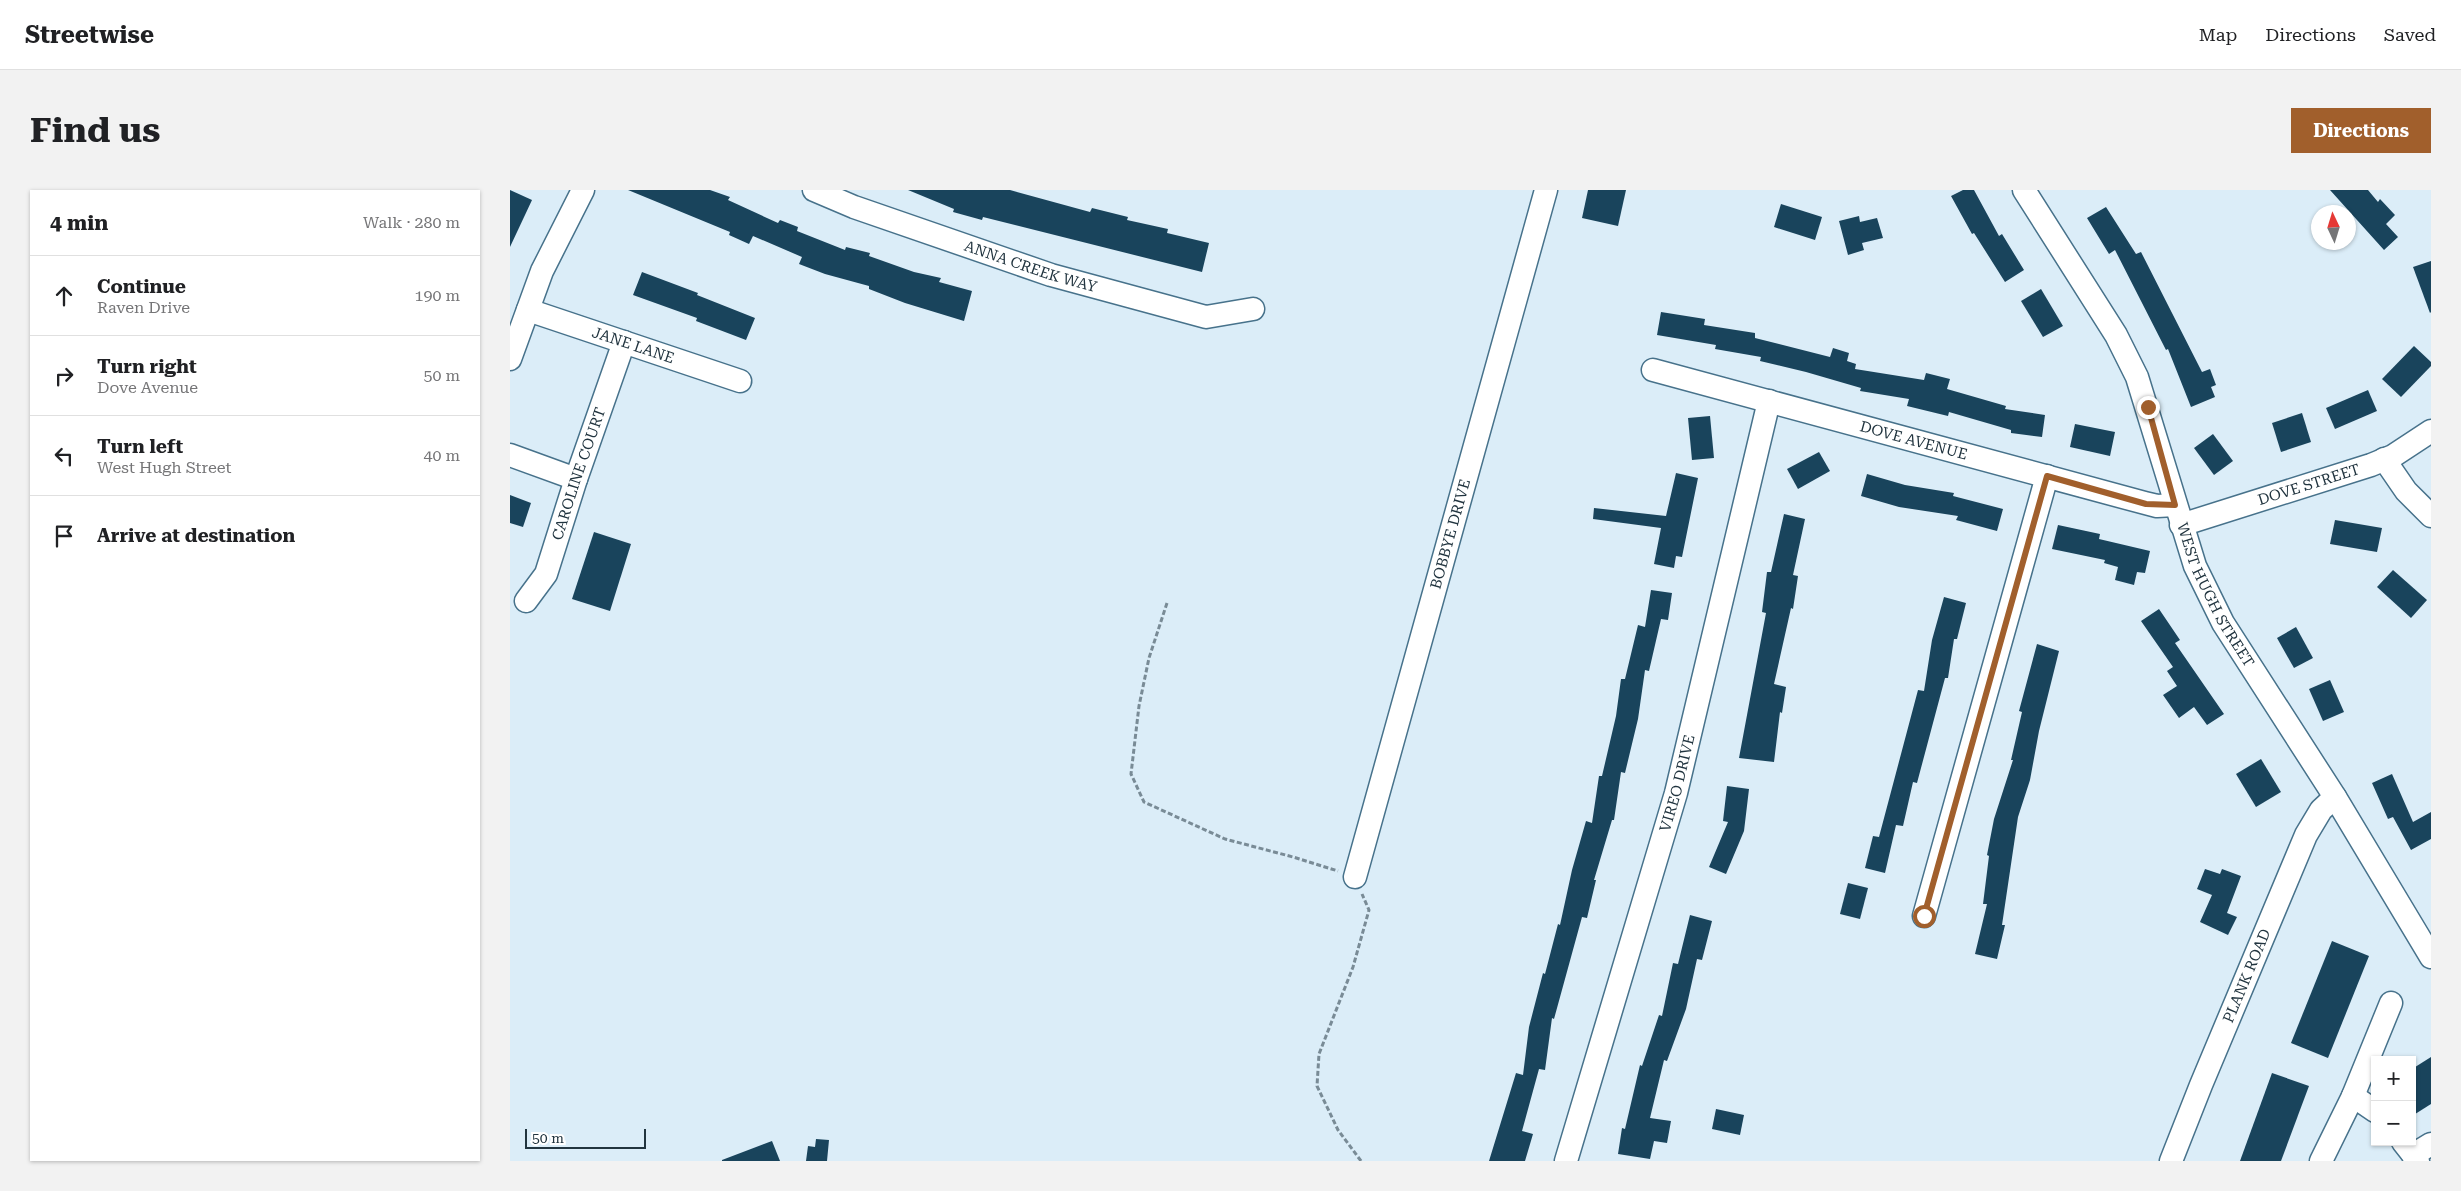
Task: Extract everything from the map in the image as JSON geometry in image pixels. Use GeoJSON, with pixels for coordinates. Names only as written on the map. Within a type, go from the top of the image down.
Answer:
{"type":"FeatureCollection","features":[{"type":"Feature","properties":{"kind":"street"},"geometry":{"type":"LineString","coordinates":[[510,359],[542,271],[584,190]]}},
{"type":"Feature","properties":{"kind":"street","name":"ANNA CREEK WAY"},"geometry":{"type":"LineString","coordinates":[[814,190],[854,207],[1051,275],[1206,317],[1253,309]]}},
{"type":"Feature","properties":{"kind":"street","name":"BOBBYE DRIVE"},"geometry":{"type":"LineString","coordinates":[[1355,877],[1546,190]]}},
{"type":"Feature","properties":{"kind":"street","name":"WEST HUGH STREET"},"geometry":{"type":"LineString","coordinates":[[2024,190],[2077,271],[2124,349],[2148,407],[2178,515],[2195,566],[2223,623],[2335,798],[2431,957]]}},
{"type":"Feature","properties":{"kind":"street","name":"JANE LANE"},"geometry":{"type":"LineString","coordinates":[[528,310],[740,381]]}},
{"type":"Feature","properties":{"kind":"street","name":"CAROLINE COURT"},"geometry":{"type":"LineString","coordinates":[[526,601],[546,574],[576,478],[624,342]]}},
{"type":"Feature","properties":{"kind":"street","name":"DOVE AVENUE"},"geometry":{"type":"LineString","coordinates":[[1653,370],[2047,476],[2178,515]]}},
{"type":"Feature","properties":{"kind":"street","name":"VIREO DRIVE"},"geometry":{"type":"LineString","coordinates":[[1566,1161],[1676,794],[1770,401]]}},
{"type":"Feature","properties":{"kind":"street","name":"DOVE STREET"},"geometry":{"type":"LineString","coordinates":[[2178,515],[2266,500],[2384,459],[2413,444],[2431,431]]}},
{"type":"Feature","properties":{"kind":"street"},"geometry":{"type":"LineString","coordinates":[[510,455],[576,478]]}},
{"type":"Feature","properties":{"kind":"street"},"geometry":{"type":"LineString","coordinates":[[2384,459],[2406,491],[2431,516]]}},
{"type":"Feature","properties":{"kind":"street"},"geometry":{"type":"LineString","coordinates":[[1924,916],[2047,476]]}},
{"type":"Feature","properties":{"kind":"street","name":"PLANK ROAD"},"geometry":{"type":"LineString","coordinates":[[2171,1161],[2306,835],[2321,810],[2335,798]]}},
{"type":"Feature","properties":{"kind":"street"},"geometry":{"type":"LineString","coordinates":[[2321,1161],[2353,1096],[2392,1003]]}},
{"type":"Feature","properties":{"kind":"street"},"geometry":{"type":"LineString","coordinates":[[2353,1096],[2371,1108]]}},
{"type":"Feature","properties":{"kind":"path"},"geometry":{"type":"LineString","coordinates":[[1167,603],[1149,658],[1139,706],[1130,774],[1144,802],[1225,839],[1293,857],[1355,877],[1369,910],[1353,967],[1318,1054],[1317,1086],[1338,1130],[1361,1161]]}},
{"type":"Feature","properties":{"kind":"building"},"geometry":{"type":"Polygon","coordinates":[[[510,190],[532,200],[510,247],[510,190]]]}},
{"type":"Feature","properties":{"kind":"building"},"geometry":{"type":"Polygon","coordinates":[[[628,190],[710,190],[730,197],[728,200],[778,223],[780,220],[798,227],[797,231],[845,250],[846,247],[870,253],[869,256],[914,272],[941,278],[939,282],[972,291],[964,321],[905,303],[869,289],[869,286],[825,274],[799,264],[802,257],[753,236],[749,244],[729,235],[730,232],[628,190]]]}},
{"type":"Feature","properties":{"kind":"building"},"geometry":{"type":"Polygon","coordinates":[[[908,190],[1010,190],[1090,212],[1092,208],[1128,217],[1127,220],[1168,229],[1167,233],[1209,243],[1202,272],[983,217],[982,220],[953,212],[954,209],[908,190]]]}},
{"type":"Feature","properties":{"kind":"building"},"geometry":{"type":"Polygon","coordinates":[[[1588,190],[1626,190],[1618,226],[1582,218],[1588,190]]]}},
{"type":"Feature","properties":{"kind":"building"},"geometry":{"type":"Polygon","coordinates":[[[1963,190],[1974,190],[1999,236],[2002,234],[2024,270],[2005,282],[1974,233],[1972,234],[1951,196],[1963,190]]]}},
{"type":"Feature","properties":{"kind":"building"},"geometry":{"type":"Polygon","coordinates":[[[2330,190],[2368,190],[2378,202],[2380,199],[2395,215],[2386,224],[2398,237],[2384,250],[2356,219],[2356,205],[2344,205],[2330,190]]]}},
{"type":"Feature","properties":{"kind":"building"},"geometry":{"type":"Polygon","coordinates":[[[1781,204],[1822,217],[1815,240],[1774,227],[1781,204]]]}},
{"type":"Feature","properties":{"kind":"building"},"geometry":{"type":"Polygon","coordinates":[[[2106,207],[2136,254],[2141,252],[2202,372],[2210,369],[2216,385],[2211,387],[2215,397],[2191,407],[2168,349],[2166,350],[2115,250],[2109,254],[2087,218],[2106,207]]]}},
{"type":"Feature","properties":{"kind":"building"},"geometry":{"type":"Polygon","coordinates":[[[1859,216],[1860,222],[1877,218],[1883,238],[1862,243],[1864,250],[1848,255],[1839,221],[1859,216]]]}},
{"type":"Feature","properties":{"kind":"building"},"geometry":{"type":"Polygon","coordinates":[[[2431,261],[2431,312],[2430,313],[2413,267],[2431,261]]]}},
{"type":"Feature","properties":{"kind":"building"},"geometry":{"type":"Polygon","coordinates":[[[642,272],[698,293],[697,295],[755,318],[746,340],[696,321],[697,318],[633,295],[642,272]]]}},
{"type":"Feature","properties":{"kind":"building"},"geometry":{"type":"Polygon","coordinates":[[[2041,289],[2063,326],[2043,337],[2021,301],[2041,289]]]}},
{"type":"Feature","properties":{"kind":"building"},"geometry":{"type":"Polygon","coordinates":[[[1661,312],[1705,319],[1704,325],[1755,333],[1755,338],[1830,357],[1833,348],[1849,353],[1847,361],[1856,364],[1855,369],[1924,380],[1926,373],[1950,379],[1947,389],[2006,406],[2005,409],[2045,415],[2042,437],[2011,433],[2011,430],[1949,412],[1948,416],[1907,406],[1909,399],[1860,391],[1861,388],[1760,361],[1761,357],[1715,349],[1716,345],[1657,335],[1661,312]]]}},
{"type":"Feature","properties":{"kind":"building"},"geometry":{"type":"Polygon","coordinates":[[[2414,346],[2431,362],[2431,366],[2401,397],[2382,379],[2414,346]]]}},
{"type":"Feature","properties":{"kind":"building"},"geometry":{"type":"Polygon","coordinates":[[[2368,390],[2377,411],[2335,429],[2326,408],[2368,390]]]}},
{"type":"Feature","properties":{"kind":"building"},"geometry":{"type":"Polygon","coordinates":[[[2302,413],[2311,442],[2281,452],[2272,423],[2302,413]]]}},
{"type":"Feature","properties":{"kind":"building"},"geometry":{"type":"Polygon","coordinates":[[[1710,416],[1714,458],[1692,460],[1688,418],[1710,416]]]}},
{"type":"Feature","properties":{"kind":"building"},"geometry":{"type":"Polygon","coordinates":[[[2075,424],[2115,432],[2110,456],[2070,447],[2075,424]]]}},
{"type":"Feature","properties":{"kind":"building"},"geometry":{"type":"Polygon","coordinates":[[[2213,434],[2233,461],[2214,475],[2194,448],[2213,434]]]}},
{"type":"Feature","properties":{"kind":"building"},"geometry":{"type":"Polygon","coordinates":[[[1819,452],[1830,471],[1798,489],[1787,469],[1819,452]]]}},
{"type":"Feature","properties":{"kind":"building"},"geometry":{"type":"Polygon","coordinates":[[[1676,473],[1698,478],[1682,557],[1676,556],[1674,568],[1654,564],[1661,528],[1593,519],[1594,508],[1666,516],[1676,473]]]}},
{"type":"Feature","properties":{"kind":"building"},"geometry":{"type":"Polygon","coordinates":[[[1867,474],[1905,485],[1954,493],[1953,496],[2003,509],[1997,531],[1956,520],[1958,516],[1899,507],[1861,496],[1867,474]]]}},
{"type":"Feature","properties":{"kind":"building"},"geometry":{"type":"Polygon","coordinates":[[[510,495],[531,503],[523,527],[510,523],[510,495]]]}},
{"type":"Feature","properties":{"kind":"building"},"geometry":{"type":"Polygon","coordinates":[[[1784,514],[1805,519],[1793,575],[1798,576],[1793,609],[1791,608],[1774,684],[1786,687],[1782,713],[1780,712],[1774,762],[1739,758],[1766,613],[1762,612],[1767,572],[1771,572],[1784,514]]]}},
{"type":"Feature","properties":{"kind":"building"},"geometry":{"type":"Polygon","coordinates":[[[2335,520],[2382,528],[2377,552],[2330,544],[2335,520]]]}},
{"type":"Feature","properties":{"kind":"building"},"geometry":{"type":"Polygon","coordinates":[[[2058,525],[2100,534],[2099,539],[2150,551],[2145,573],[2137,572],[2134,585],[2115,580],[2118,567],[2104,563],[2105,560],[2052,549],[2058,525]]]}},
{"type":"Feature","properties":{"kind":"building"},"geometry":{"type":"Polygon","coordinates":[[[594,532],[631,544],[610,611],[572,599],[594,532]]]}},
{"type":"Feature","properties":{"kind":"building"},"geometry":{"type":"Polygon","coordinates":[[[2393,570],[2427,600],[2411,618],[2377,587],[2393,570]]]}},
{"type":"Feature","properties":{"kind":"building"},"geometry":{"type":"Polygon","coordinates":[[[1651,590],[1672,593],[1668,620],[1661,619],[1649,671],[1645,670],[1638,719],[1625,773],[1621,772],[1614,820],[1612,820],[1594,880],[1596,880],[1587,918],[1582,917],[1554,1019],[1552,1018],[1545,1070],[1539,1069],[1522,1131],[1533,1134],[1525,1161],[1489,1161],[1516,1073],[1523,1075],[1529,1027],[1543,973],[1545,974],[1558,924],[1560,925],[1572,870],[1586,821],[1592,823],[1599,776],[1602,776],[1616,716],[1621,679],[1625,679],[1638,625],[1645,627],[1651,590]]]}},
{"type":"Feature","properties":{"kind":"building"},"geometry":{"type":"Polygon","coordinates":[[[1944,597],[1966,603],[1957,639],[1954,639],[1948,678],[1945,678],[1917,783],[1913,782],[1903,826],[1896,825],[1885,873],[1865,868],[1873,836],[1879,837],[1918,690],[1924,691],[1932,640],[1944,597]]]}},
{"type":"Feature","properties":{"kind":"building"},"geometry":{"type":"Polygon","coordinates":[[[2159,609],[2180,640],[2175,643],[2224,714],[2207,725],[2194,707],[2179,718],[2163,695],[2177,686],[2167,671],[2173,667],[2141,621],[2159,609]]]}},
{"type":"Feature","properties":{"kind":"building"},"geometry":{"type":"Polygon","coordinates":[[[2296,627],[2313,658],[2294,668],[2277,638],[2296,627]]]}},
{"type":"Feature","properties":{"kind":"building"},"geometry":{"type":"Polygon","coordinates":[[[2037,644],[2059,651],[2039,731],[2030,780],[2018,817],[2002,925],[2005,925],[1997,959],[1975,954],[1987,904],[1983,904],[1989,856],[1987,855],[1994,819],[2013,760],[2011,760],[2022,712],[2019,711],[2037,644]]]}},
{"type":"Feature","properties":{"kind":"building"},"geometry":{"type":"Polygon","coordinates":[[[2330,680],[2344,712],[2323,721],[2309,689],[2330,680]]]}},
{"type":"Feature","properties":{"kind":"building"},"geometry":{"type":"Polygon","coordinates":[[[2261,759],[2281,792],[2256,807],[2236,774],[2261,759]]]}},
{"type":"Feature","properties":{"kind":"building"},"geometry":{"type":"Polygon","coordinates":[[[2392,774],[2413,822],[2431,812],[2431,839],[2411,850],[2393,817],[2388,819],[2372,783],[2392,774]]]}},
{"type":"Feature","properties":{"kind":"building"},"geometry":{"type":"Polygon","coordinates":[[[1727,786],[1749,789],[1744,831],[1726,874],[1709,867],[1728,822],[1723,821],[1727,786]]]}},
{"type":"Feature","properties":{"kind":"building"},"geometry":{"type":"Polygon","coordinates":[[[2205,869],[2220,874],[2222,869],[2241,876],[2227,913],[2237,917],[2228,935],[2200,922],[2212,895],[2197,889],[2205,869]]]}},
{"type":"Feature","properties":{"kind":"building"},"geometry":{"type":"Polygon","coordinates":[[[1848,883],[1868,888],[1860,919],[1840,914],[1848,883]]]}},
{"type":"Feature","properties":{"kind":"building"},"geometry":{"type":"Polygon","coordinates":[[[1690,915],[1712,921],[1702,960],[1697,959],[1686,1009],[1667,1061],[1664,1060],[1650,1118],[1671,1121],[1667,1143],[1654,1141],[1650,1159],[1618,1154],[1622,1128],[1625,1129],[1640,1065],[1642,1066],[1659,1015],[1662,1016],[1673,963],[1678,964],[1690,915]]]}},
{"type":"Feature","properties":{"kind":"building"},"geometry":{"type":"Polygon","coordinates":[[[2332,941],[2369,956],[2328,1058],[2291,1043],[2332,941]]]}},
{"type":"Feature","properties":{"kind":"building"},"geometry":{"type":"Polygon","coordinates":[[[2431,1057],[2431,1104],[2416,1113],[2416,1101],[2416,1066],[2431,1057]]]}},
{"type":"Feature","properties":{"kind":"building"},"geometry":{"type":"Polygon","coordinates":[[[2272,1073],[2309,1086],[2281,1161],[2240,1161],[2272,1073]]]}},
{"type":"Feature","properties":{"kind":"building"},"geometry":{"type":"Polygon","coordinates":[[[1716,1109],[1744,1115],[1740,1135],[1712,1129],[1716,1109]]]}},
{"type":"Feature","properties":{"kind":"building"},"geometry":{"type":"Polygon","coordinates":[[[816,1139],[829,1140],[827,1161],[806,1161],[808,1146],[815,1147],[816,1139]]]}},
{"type":"Feature","properties":{"kind":"building"},"geometry":{"type":"Polygon","coordinates":[[[772,1141],[780,1161],[722,1161],[722,1160],[772,1141]]]}},
{"type":"Feature","properties":{"kind":"route"},"geometry":{"type":"LineString","coordinates":[[1924,916],[1995,664],[2016,581],[2047,476],[2146,504],[2157,506],[2175,505],[2148,407]]}}]}
